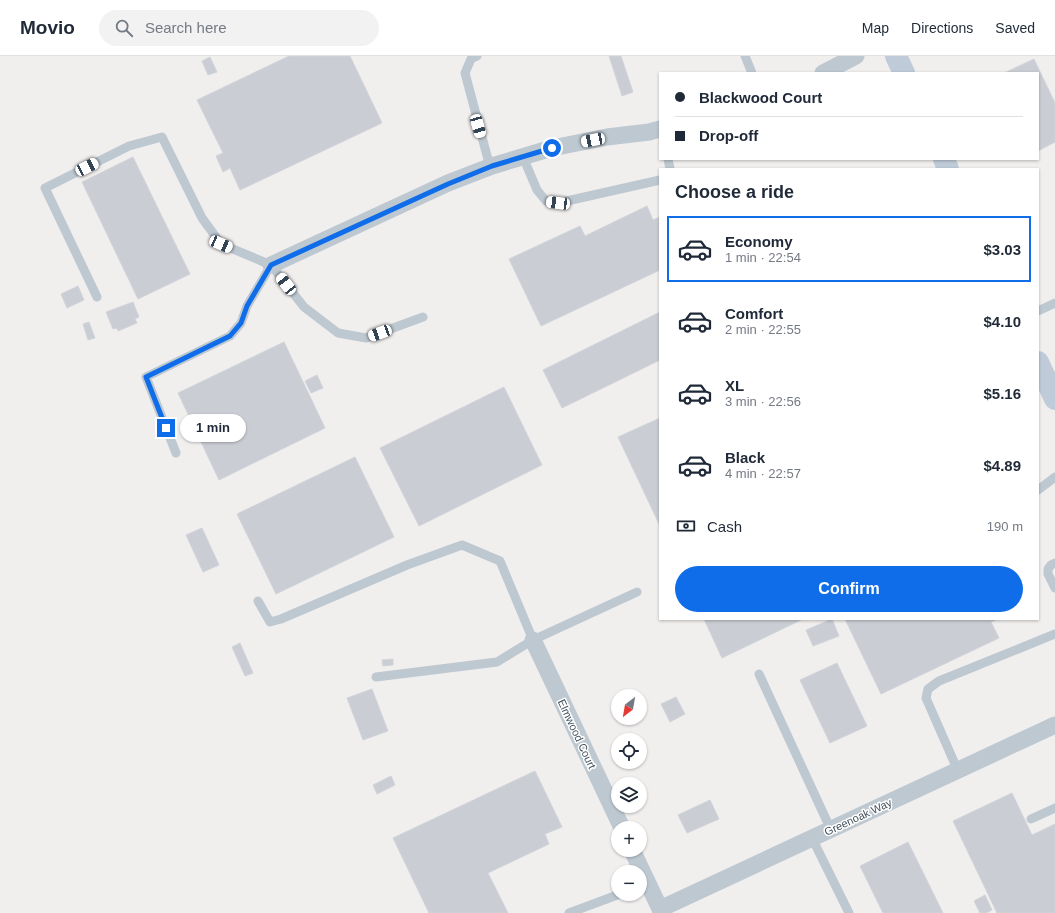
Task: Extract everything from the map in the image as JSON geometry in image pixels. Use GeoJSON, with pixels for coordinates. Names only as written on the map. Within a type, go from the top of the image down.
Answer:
{"type":"FeatureCollection","features":[{"type":"Feature","properties":{"kind":"street"},"geometry":{"type":"LineString","coordinates":[[825,72],[856,56]]}},
{"type":"Feature","properties":{"kind":"street"},"geometry":{"type":"LineString","coordinates":[[896,56],[904,72]]}},
{"type":"Feature","properties":{"kind":"street"},"geometry":{"type":"LineString","coordinates":[[271,265],[448,184],[490,167],[552,148],[607,137],[649,132],[659,129]]}},
{"type":"Feature","properties":{"kind":"street"},"geometry":{"type":"LineString","coordinates":[[1039,364],[1055,399]]}},
{"type":"Feature","properties":{"kind":"street","name":"Elmwood Court"},"geometry":{"type":"LineString","coordinates":[[533,640],[619,821]]}},
{"type":"Feature","properties":{"kind":"street","name":"Greenoak Way"},"geometry":{"type":"LineString","coordinates":[[661,911],[812,838],[1055,725]]}},
{"type":"Feature","properties":{"kind":"street"},"geometry":{"type":"LineString","coordinates":[[647,890],[661,911]]}},
{"type":"Feature","properties":{"kind":"lane"},"geometry":{"type":"LineString","coordinates":[[477,56],[471,59],[465,74],[490,167]]}},
{"type":"Feature","properties":{"kind":"lane"},"geometry":{"type":"LineString","coordinates":[[745,56],[752,72]]}},
{"type":"Feature","properties":{"kind":"lane"},"geometry":{"type":"LineString","coordinates":[[97,297],[45,188],[129,146],[162,137],[202,218],[221,244],[271,265],[304,307],[338,333],[366,338],[423,316]]}},
{"type":"Feature","properties":{"kind":"lane"},"geometry":{"type":"LineString","coordinates":[[523,157],[537,190],[546,201],[558,203],[659,180]]}},
{"type":"Feature","properties":{"kind":"lane"},"geometry":{"type":"LineString","coordinates":[[176,453],[146,377],[230,336],[241,323],[247,306],[271,265]]}},
{"type":"Feature","properties":{"kind":"lane"},"geometry":{"type":"LineString","coordinates":[[1039,311],[1055,303]]}},
{"type":"Feature","properties":{"kind":"lane"},"geometry":{"type":"LineString","coordinates":[[1039,489],[1055,477]]}},
{"type":"Feature","properties":{"kind":"lane"},"geometry":{"type":"LineString","coordinates":[[258,601],[270,622],[281,619],[407,565],[462,545],[500,561],[533,640]]}},
{"type":"Feature","properties":{"kind":"lane"},"geometry":{"type":"LineString","coordinates":[[1055,563],[1048,569],[1048,574],[1055,588]]}},
{"type":"Feature","properties":{"kind":"lane"},"geometry":{"type":"LineString","coordinates":[[376,677],[498,662],[533,640],[637,592]]}},
{"type":"Feature","properties":{"kind":"lane"},"geometry":{"type":"LineString","coordinates":[[958,771],[926,698],[928,690],[939,681],[1055,634]]}},
{"type":"Feature","properties":{"kind":"lane"},"geometry":{"type":"LineString","coordinates":[[758,674],[831,830]]}},
{"type":"Feature","properties":{"kind":"lane"},"geometry":{"type":"LineString","coordinates":[[1031,819],[1055,808]]}},
{"type":"Feature","properties":{"kind":"lane"},"geometry":{"type":"LineString","coordinates":[[812,838],[849,913]]}},
{"type":"Feature","properties":{"kind":"lane"},"geometry":{"type":"LineString","coordinates":[[569,913],[611,897]]}},
{"type":"Feature","properties":{"kind":"building"},"geometry":{"type":"Polygon","coordinates":[[[289,56],[350,56],[382,123],[240,190],[230,168],[223,172],[216,156],[223,153],[197,100],[289,56]]]}},
{"type":"Feature","properties":{"kind":"building"},"geometry":{"type":"Polygon","coordinates":[[[609,56],[621,56],[633,92],[622,96],[609,56]]]}},
{"type":"Feature","properties":{"kind":"building"},"geometry":{"type":"Polygon","coordinates":[[[210,57],[217,72],[208,75],[202,61],[210,57]]]}},
{"type":"Feature","properties":{"kind":"building"},"geometry":{"type":"Polygon","coordinates":[[[1034,59],[1055,103],[1055,142],[1039,150],[1039,72],[1006,72],[1034,59]]]}},
{"type":"Feature","properties":{"kind":"building"},"geometry":{"type":"Polygon","coordinates":[[[133,157],[190,274],[138,299],[82,182],[133,157]]]}},
{"type":"Feature","properties":{"kind":"building"},"geometry":{"type":"Polygon","coordinates":[[[647,206],[653,220],[659,217],[659,270],[541,326],[509,259],[580,226],[585,236],[647,206]]]}},
{"type":"Feature","properties":{"kind":"building"},"geometry":{"type":"Polygon","coordinates":[[[78,286],[84,300],[67,308],[61,294],[78,286]]]}},
{"type":"Feature","properties":{"kind":"building"},"geometry":{"type":"Polygon","coordinates":[[[133,302],[139,317],[135,319],[137,323],[118,331],[117,328],[113,329],[106,312],[133,302]]]}},
{"type":"Feature","properties":{"kind":"building"},"geometry":{"type":"Polygon","coordinates":[[[659,312],[659,360],[562,408],[543,370],[659,312]]]}},
{"type":"Feature","properties":{"kind":"building"},"geometry":{"type":"Polygon","coordinates":[[[89,322],[95,338],[88,340],[83,324],[89,322]]]}},
{"type":"Feature","properties":{"kind":"building"},"geometry":{"type":"Polygon","coordinates":[[[284,342],[325,428],[219,480],[178,393],[284,342]]]}},
{"type":"Feature","properties":{"kind":"building"},"geometry":{"type":"Polygon","coordinates":[[[317,375],[323,388],[311,393],[305,381],[317,375]]]}},
{"type":"Feature","properties":{"kind":"building"},"geometry":{"type":"Polygon","coordinates":[[[504,387],[542,465],[419,526],[380,448],[504,387]]]}},
{"type":"Feature","properties":{"kind":"building"},"geometry":{"type":"Polygon","coordinates":[[[659,418],[659,524],[618,437],[659,418]]]}},
{"type":"Feature","properties":{"kind":"building"},"geometry":{"type":"Polygon","coordinates":[[[355,457],[394,537],[276,594],[237,514],[355,457]]]}},
{"type":"Feature","properties":{"kind":"building"},"geometry":{"type":"Polygon","coordinates":[[[202,528],[219,565],[203,572],[186,535],[202,528]]]}},
{"type":"Feature","properties":{"kind":"building"},"geometry":{"type":"Polygon","coordinates":[[[704,620],[801,620],[722,658],[704,620]]]}},
{"type":"Feature","properties":{"kind":"building"},"geometry":{"type":"Polygon","coordinates":[[[832,620],[839,636],[813,646],[806,630],[832,620]]]}},
{"type":"Feature","properties":{"kind":"building"},"geometry":{"type":"Polygon","coordinates":[[[845,620],[996,620],[991,622],[999,638],[881,694],[845,620]]]}},
{"type":"Feature","properties":{"kind":"building"},"geometry":{"type":"Polygon","coordinates":[[[240,643],[253,673],[245,676],[232,647],[240,643]]]}},
{"type":"Feature","properties":{"kind":"building"},"geometry":{"type":"Polygon","coordinates":[[[393,659],[393,665],[383,666],[382,660],[393,659]]]}},
{"type":"Feature","properties":{"kind":"building"},"geometry":{"type":"Polygon","coordinates":[[[837,663],[867,726],[830,743],[800,680],[837,663]]]}},
{"type":"Feature","properties":{"kind":"building"},"geometry":{"type":"Polygon","coordinates":[[[372,689],[388,731],[363,740],[347,698],[372,689]]]}},
{"type":"Feature","properties":{"kind":"building"},"geometry":{"type":"Polygon","coordinates":[[[676,697],[685,714],[670,722],[661,704],[676,697]]]}},
{"type":"Feature","properties":{"kind":"building"},"geometry":{"type":"Polygon","coordinates":[[[535,771],[562,827],[545,834],[549,844],[488,873],[508,913],[429,913],[393,838],[535,771]]]}},
{"type":"Feature","properties":{"kind":"building"},"geometry":{"type":"Polygon","coordinates":[[[391,776],[395,785],[377,794],[373,785],[391,776]]]}},
{"type":"Feature","properties":{"kind":"building"},"geometry":{"type":"Polygon","coordinates":[[[1012,793],[1032,835],[1055,824],[1055,913],[997,913],[953,821],[1012,793]]]}},
{"type":"Feature","properties":{"kind":"building"},"geometry":{"type":"Polygon","coordinates":[[[710,800],[719,819],[687,833],[678,815],[710,800]]]}},
{"type":"Feature","properties":{"kind":"building"},"geometry":{"type":"Polygon","coordinates":[[[908,842],[943,913],[883,913],[860,866],[908,842]]]}},
{"type":"Feature","properties":{"kind":"building"},"geometry":{"type":"Polygon","coordinates":[[[985,895],[992,910],[986,913],[980,913],[974,901],[985,895]]]}},
{"type":"Feature","properties":{"kind":"route"},"geometry":{"type":"LineString","coordinates":[[166,428],[146,377],[230,336],[241,323],[247,306],[271,265],[448,184],[492,166],[552,148]]}}]}
